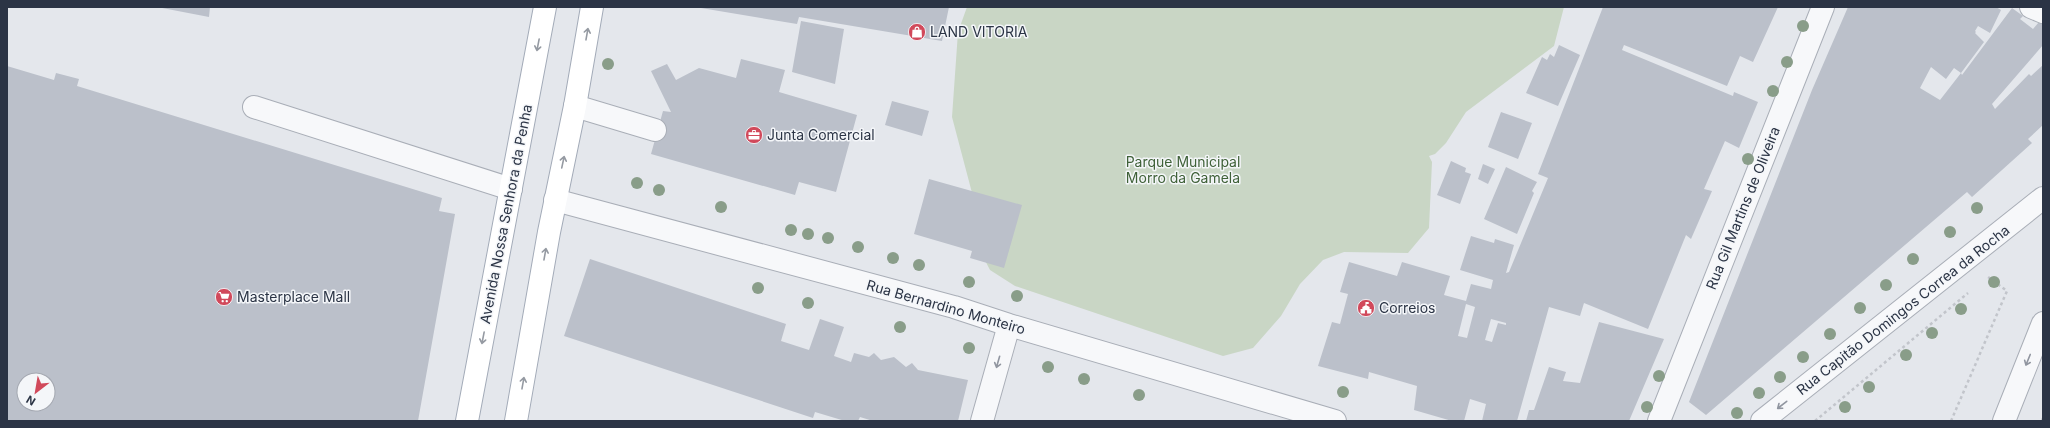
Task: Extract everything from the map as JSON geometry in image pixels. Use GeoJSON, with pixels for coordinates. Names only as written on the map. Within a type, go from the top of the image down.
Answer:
{"type":"FeatureCollection","features":[{"type":"Feature","properties":{"kind":"main road","name":"Avenida Nossa Senhora da Penha"},"geometry":{"type":"LineString","coordinates":[[467,421],[545,7]]}},
{"type":"Feature","properties":{"kind":"main road"},"geometry":{"type":"LineString","coordinates":[[516,421],[555,200],[575,106],[592,7]]}},
{"type":"Feature","properties":{"kind":"street","name":"Rua Gil Martins de Oliveira"},"geometry":{"type":"LineString","coordinates":[[1662,417],[1823,7]]}},
{"type":"Feature","properties":{"kind":"street"},"geometry":{"type":"LineString","coordinates":[[2031,7],[2043,12]]}},
{"type":"Feature","properties":{"kind":"street"},"geometry":{"type":"LineString","coordinates":[[575,106],[655,130]]}},
{"type":"Feature","properties":{"kind":"street"},"geometry":{"type":"LineString","coordinates":[[254,107],[511,189]]}},
{"type":"Feature","properties":{"kind":"street","name":"Rua Capitão Domingos Correa da Rocha"},"geometry":{"type":"LineString","coordinates":[[1762,421],[2043,198]]}},
{"type":"Feature","properties":{"kind":"street","name":"Rua Bernardino Monteiro"},"geometry":{"type":"LineString","coordinates":[[555,200],[954,307],[1009,325],[1332,420]]}},
{"type":"Feature","properties":{"kind":"street"},"geometry":{"type":"LineString","coordinates":[[2004,421],[2043,323]]}},
{"type":"Feature","properties":{"kind":"street"},"geometry":{"type":"LineString","coordinates":[[982,421],[1009,325]]}},
{"type":"Feature","properties":{"kind":"path"},"geometry":{"type":"LineString","coordinates":[[1950,421],[2007,291],[1988,277],[1982,282]]}},
{"type":"Feature","properties":{"kind":"path"},"geometry":{"type":"LineString","coordinates":[[1815,421],[1970,292]]}},
{"type":"Feature","properties":{"kind":"green space","name":"Parque Municipal Morro da Gamela"},"geometry":{"type":"Polygon","coordinates":[[[967,7],[1564,7],[1554,46],[1466,112],[1446,143],[1435,154],[1429,156],[1432,162],[1429,228],[1408,253],[1344,252],[1323,260],[1300,284],[1281,316],[1253,348],[1223,356],[1015,286],[990,270],[976,243],[976,208],[952,117],[958,32],[967,7]]]}},
{"type":"Feature","properties":{"kind":"building"},"geometry":{"type":"Polygon","coordinates":[[[157,7],[210,7],[209,17],[157,7]]]}},
{"type":"Feature","properties":{"kind":"building","name":"LAND VITORIA"},"geometry":{"type":"Polygon","coordinates":[[[695,7],[949,7],[942,41],[799,17],[797,24],[695,7]]]}},
{"type":"Feature","properties":{"kind":"building"},"geometry":{"type":"Polygon","coordinates":[[[1603,7],[1778,7],[1753,62],[1740,56],[1727,86],[1624,45],[1622,50],[1733,96],[1734,92],[1758,102],[1739,148],[1725,141],[1704,189],[1712,191],[1691,239],[1686,235],[1648,329],[1584,303],[1580,316],[1549,307],[1517,421],[1482,421],[1486,404],[1470,399],[1464,421],[1452,421],[1414,410],[1417,386],[1369,372],[1368,379],[1318,366],[1332,322],[1340,324],[1348,294],[1340,292],[1349,262],[1397,276],[1402,262],[1450,276],[1444,295],[1466,301],[1471,284],[1491,289],[1493,280],[1460,270],[1471,236],[1494,243],[1495,239],[1514,245],[1506,273],[1509,272],[1548,178],[1538,174],[1603,7]],[[1466,304],[1458,336],[1467,338],[1475,307],[1466,304]],[[1491,319],[1485,340],[1492,342],[1498,323],[1506,325],[1506,323],[1491,319]]]}},
{"type":"Feature","properties":{"kind":"building"},"geometry":{"type":"Polygon","coordinates":[[[1848,7],[1996,7],[2001,10],[1990,33],[1978,26],[1975,31],[1975,33],[1984,42],[1961,73],[1962,75],[2012,8],[2023,16],[2020,19],[2033,29],[2039,22],[2043,25],[2043,45],[1992,104],[1995,109],[2029,74],[2031,76],[2043,65],[2043,125],[2028,139],[2032,143],[1972,197],[1967,192],[1706,415],[1689,402],[1812,90],[1848,7]],[[1931,67],[1920,88],[1940,100],[1961,73],[1954,68],[1946,79],[1931,67]]]}},
{"type":"Feature","properties":{"kind":"building"},"geometry":{"type":"Polygon","coordinates":[[[801,21],[844,29],[835,84],[792,72],[801,21]]]}},
{"type":"Feature","properties":{"kind":"building"},"geometry":{"type":"Polygon","coordinates":[[[1559,45],[1580,55],[1558,106],[1526,93],[1542,57],[1547,60],[1550,54],[1554,57],[1559,45]]]}},
{"type":"Feature","properties":{"kind":"building","name":"Junta Comercial"},"geometry":{"type":"Polygon","coordinates":[[[741,59],[785,70],[779,92],[857,115],[836,192],[799,182],[795,195],[651,154],[663,111],[671,112],[651,71],[667,64],[676,80],[699,68],[736,78],[741,59]]]}},
{"type":"Feature","properties":{"kind":"building","name":"Masterplace Mall"},"geometry":{"type":"Polygon","coordinates":[[[7,66],[54,80],[56,73],[79,79],[77,86],[442,198],[439,211],[455,214],[418,421],[7,421],[7,66]]]}},
{"type":"Feature","properties":{"kind":"building"},"geometry":{"type":"Polygon","coordinates":[[[892,101],[929,111],[922,136],[885,125],[892,101]]]}},
{"type":"Feature","properties":{"kind":"building"},"geometry":{"type":"Polygon","coordinates":[[[1501,112],[1532,123],[1518,159],[1488,147],[1501,112]]]}},
{"type":"Feature","properties":{"kind":"building"},"geometry":{"type":"Polygon","coordinates":[[[1451,161],[1466,168],[1465,172],[1471,174],[1460,204],[1437,195],[1451,161]]]}},
{"type":"Feature","properties":{"kind":"building"},"geometry":{"type":"Polygon","coordinates":[[[1483,164],[1495,169],[1488,184],[1478,179],[1483,164]]]}},
{"type":"Feature","properties":{"kind":"building"},"geometry":{"type":"Polygon","coordinates":[[[1506,167],[1537,182],[1532,191],[1534,193],[1517,234],[1484,219],[1506,167]]]}},
{"type":"Feature","properties":{"kind":"building"},"geometry":{"type":"Polygon","coordinates":[[[929,179],[1022,205],[1004,268],[970,258],[972,251],[914,234],[929,179]]]}},
{"type":"Feature","properties":{"kind":"building"},"geometry":{"type":"Polygon","coordinates":[[[590,259],[786,324],[781,341],[809,350],[820,319],[844,327],[834,356],[851,362],[854,353],[869,357],[874,353],[881,360],[894,357],[906,367],[912,363],[918,370],[968,380],[958,421],[873,421],[860,417],[858,421],[845,421],[815,412],[813,418],[564,336],[590,259]]]}},
{"type":"Feature","properties":{"kind":"building"},"geometry":{"type":"Polygon","coordinates":[[[1599,322],[1664,339],[1629,421],[1526,421],[1529,410],[1534,410],[1549,367],[1566,372],[1563,381],[1580,383],[1599,322]]]}},
{"type":"Feature","properties":{"kind":"place","name":"LAND VITORIA"},"geometry":{"type":"Point","coordinates":[917,32]}},
{"type":"Feature","properties":{"kind":"place","name":"Junta Comercial"},"geometry":{"type":"Point","coordinates":[754,135]}},
{"type":"Feature","properties":{"kind":"place","name":"Masterplace Mall"},"geometry":{"type":"Point","coordinates":[224,297]}},
{"type":"Feature","properties":{"kind":"place","name":"Correios"},"geometry":{"type":"Point","coordinates":[1366,308]}}]}
